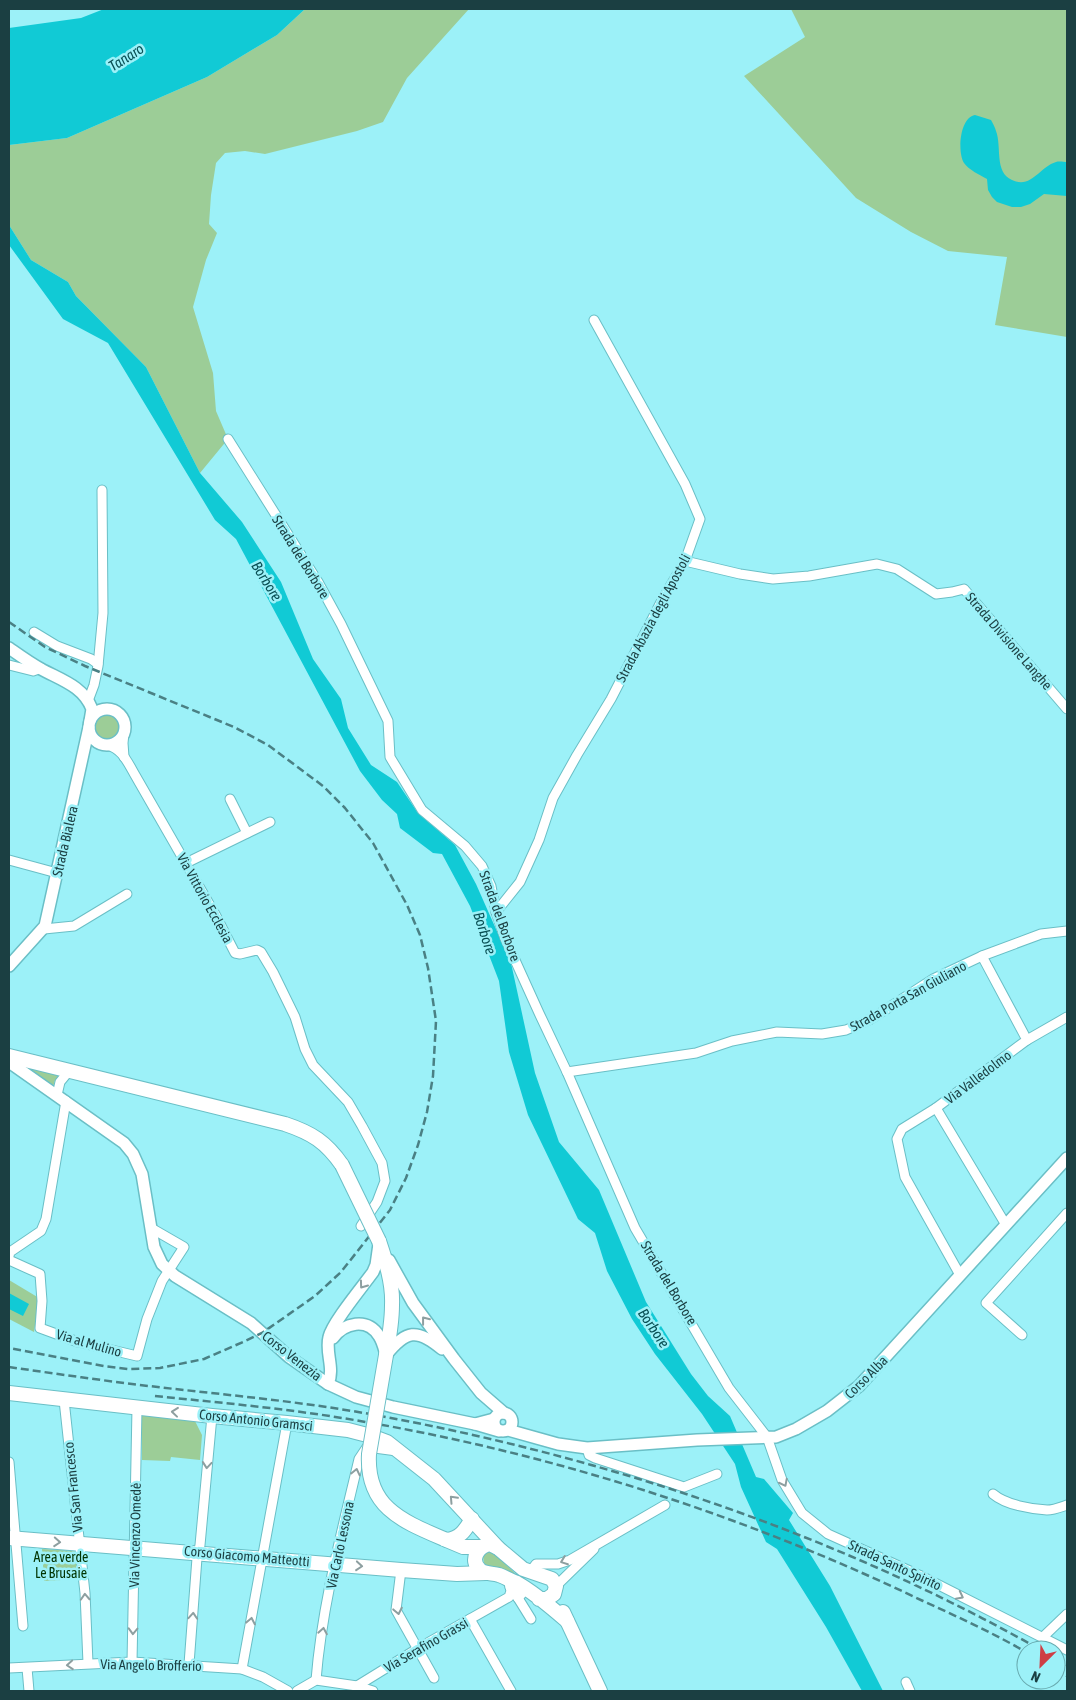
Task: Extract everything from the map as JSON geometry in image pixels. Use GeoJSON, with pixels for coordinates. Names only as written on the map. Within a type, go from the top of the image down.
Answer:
{"type":"FeatureCollection","features":[{"type":"Feature","properties":{"kind":"main road"},"geometry":{"type":"LineString","coordinates":[[9,1056],[285,1124],[304,1130],[331,1150],[342,1165],[379,1241],[388,1269],[392,1292],[392,1319],[369,1454],[368,1466],[372,1485],[383,1504],[392,1513],[415,1526],[463,1547],[470,1553],[478,1568],[486,1573],[498,1575],[522,1594],[539,1599],[547,1599],[554,1594],[556,1588]]}},
{"type":"Feature","properties":{"kind":"main road","name":"Corso Antonio Gramsci"},"geometry":{"type":"LineString","coordinates":[[9,1393],[348,1430],[371,1436],[387,1442],[434,1479],[514,1563],[530,1572],[545,1570]]}},
{"type":"Feature","properties":{"kind":"main road"},"geometry":{"type":"LineString","coordinates":[[446,1540],[455,1539],[463,1534],[472,1519]]}},
{"type":"Feature","properties":{"kind":"main road","name":"Corso Giacomo Matteotti"},"geometry":{"type":"LineString","coordinates":[[12,1538],[401,1570],[456,1574],[486,1573]]}},
{"type":"Feature","properties":{"kind":"main road"},"geometry":{"type":"LineString","coordinates":[[463,1547],[481,1547],[490,1544],[498,1548]]}},
{"type":"Feature","properties":{"kind":"main road"},"geometry":{"type":"LineString","coordinates":[[476,1562],[476,1554],[481,1547]]}},
{"type":"Feature","properties":{"kind":"main road"},"geometry":{"type":"LineString","coordinates":[[545,1570],[552,1579],[567,1621],[600,1691]]}},
{"type":"Feature","properties":{"kind":"main road"},"geometry":{"type":"LineString","coordinates":[[539,1599],[567,1621]]}},
{"type":"Feature","properties":{"kind":"street","name":"Strada Abazia degli Apostoli"},"geometry":{"type":"LineString","coordinates":[[496,912],[520,882],[539,840],[553,798],[611,699],[661,602],[685,561],[700,519],[686,484],[594,320]]}},
{"type":"Feature","properties":{"kind":"street","name":"Strada del Borbore"},"geometry":{"type":"LineString","coordinates":[[228,439],[318,582],[341,624],[388,721],[390,757],[422,810],[465,846],[482,866],[491,886],[496,912],[506,938],[635,1228],[761,1438]]}},
{"type":"Feature","properties":{"kind":"street"},"geometry":{"type":"LineString","coordinates":[[88,701],[94,685],[98,664],[103,613],[102,490]]}},
{"type":"Feature","properties":{"kind":"street","name":"Strada Divisione Langhe"},"geometry":{"type":"LineString","coordinates":[[685,561],[740,574],[774,579],[809,576],[877,564],[897,569],[936,594],[964,589],[1067,709]]}},
{"type":"Feature","properties":{"kind":"street"},"geometry":{"type":"LineString","coordinates":[[34,632],[57,646],[98,664]]}},
{"type":"Feature","properties":{"kind":"street"},"geometry":{"type":"LineString","coordinates":[[9,648],[41,668],[74,685],[88,701],[98,708],[115,712],[122,718],[124,723],[124,757]]}},
{"type":"Feature","properties":{"kind":"street"},"geometry":{"type":"LineString","coordinates":[[9,665],[33,671],[41,668]]}},
{"type":"Feature","properties":{"kind":"street","name":"Strada Bialera"},"geometry":{"type":"LineString","coordinates":[[44,929],[85,752],[92,712],[88,701]]}},
{"type":"Feature","properties":{"kind":"street"},"geometry":{"type":"LineString","coordinates":[[104,745],[94,739],[90,724],[97,713],[103,710],[110,710]]}},
{"type":"Feature","properties":{"kind":"street"},"geometry":{"type":"LineString","coordinates":[[85,752],[92,746],[115,743],[124,734]]}},
{"type":"Feature","properties":{"kind":"street","name":"Via Vittorio Ecclesia"},"geometry":{"type":"LineString","coordinates":[[104,745],[117,749],[124,757],[186,863],[235,953],[240,954],[257,950],[262,952],[274,972],[295,1017],[305,1048],[313,1065],[348,1102],[382,1163],[386,1181],[377,1202],[361,1226]]}},
{"type":"Feature","properties":{"kind":"street"},"geometry":{"type":"LineString","coordinates":[[230,799],[247,833]]}},
{"type":"Feature","properties":{"kind":"street"},"geometry":{"type":"LineString","coordinates":[[186,863],[270,822]]}},
{"type":"Feature","properties":{"kind":"street"},"geometry":{"type":"LineString","coordinates":[[9,860],[57,873]]}},
{"type":"Feature","properties":{"kind":"street"},"geometry":{"type":"LineString","coordinates":[[9,966],[44,929],[74,926],[127,894]]}},
{"type":"Feature","properties":{"kind":"street","name":"Strada Porta San Giuliano"},"geometry":{"type":"LineString","coordinates":[[567,1072],[696,1053],[732,1041],[777,1032],[822,1034],[846,1030],[871,1019],[933,979],[982,956],[1040,934],[1067,931]]}},
{"type":"Feature","properties":{"kind":"street"},"geometry":{"type":"LineString","coordinates":[[982,956],[1027,1040]]}},
{"type":"Feature","properties":{"kind":"street","name":"Via Valledolmo"},"geometry":{"type":"LineString","coordinates":[[1006,1225],[936,1108],[1027,1040],[1067,1017]]}},
{"type":"Feature","properties":{"kind":"street","name":"Corso Venezia"},"geometry":{"type":"LineString","coordinates":[[9,1062],[117,1137],[133,1154],[142,1174],[158,1258],[169,1271],[251,1323],[289,1357],[328,1384],[356,1396],[393,1407],[475,1424],[502,1422]]}},
{"type":"Feature","properties":{"kind":"street"},"geometry":{"type":"LineString","coordinates":[[9,1256],[41,1231],[46,1219],[61,1098],[60,1082],[69,1071]]}},
{"type":"Feature","properties":{"kind":"street"},"geometry":{"type":"LineString","coordinates":[[936,1108],[902,1129],[897,1139],[905,1176],[960,1275]]}},
{"type":"Feature","properties":{"kind":"street","name":"Corso Alba"},"geometry":{"type":"LineString","coordinates":[[502,1422],[534,1437],[573,1447],[587,1448],[782,1436],[827,1411],[850,1394],[1067,1158]]}},
{"type":"Feature","properties":{"kind":"street"},"geometry":{"type":"LineString","coordinates":[[1022,1335],[986,1303],[1067,1213]]}},
{"type":"Feature","properties":{"kind":"street","name":"Via al Mulino"},"geometry":{"type":"LineString","coordinates":[[9,1256],[40,1274],[42,1300],[40,1328],[78,1342],[136,1356],[147,1319],[162,1281],[184,1247],[151,1228]]}},
{"type":"Feature","properties":{"kind":"street"},"geometry":{"type":"LineString","coordinates":[[328,1384],[332,1373],[328,1346],[330,1332],[376,1265],[379,1241]]}},
{"type":"Feature","properties":{"kind":"street"},"geometry":{"type":"LineString","coordinates":[[379,1241],[413,1303],[502,1422]]}},
{"type":"Feature","properties":{"kind":"street"},"geometry":{"type":"LineString","coordinates":[[328,1346],[339,1330],[347,1325],[356,1323],[365,1325],[378,1335],[386,1355]]}},
{"type":"Feature","properties":{"kind":"street"},"geometry":{"type":"LineString","coordinates":[[386,1355],[396,1342],[403,1337],[417,1335],[431,1340],[454,1359]]}},
{"type":"Feature","properties":{"kind":"street","name":"Via San Francesco"},"geometry":{"type":"LineString","coordinates":[[64,1400],[85,1593],[88,1663]]}},
{"type":"Feature","properties":{"kind":"street","name":"Via Vincenzo Omedè"},"geometry":{"type":"LineString","coordinates":[[132,1662],[137,1408]]}},
{"type":"Feature","properties":{"kind":"street"},"geometry":{"type":"LineString","coordinates":[[189,1664],[212,1416]]}},
{"type":"Feature","properties":{"kind":"street"},"geometry":{"type":"LineString","coordinates":[[242,1668],[287,1423]]}},
{"type":"Feature","properties":{"kind":"street","name":"Strada Santo Spirito"},"geometry":{"type":"LineString","coordinates":[[761,1438],[782,1480],[802,1513],[816,1526],[828,1534],[919,1575],[1067,1650]]}},
{"type":"Feature","properties":{"kind":"street","name":"Via Carlo Lessona"},"geometry":{"type":"LineString","coordinates":[[316,1680],[335,1564],[360,1459],[367,1447],[401,1452]]}},
{"type":"Feature","properties":{"kind":"street","name":"Corso Alba"},"geometry":{"type":"LineString","coordinates":[[587,1448],[589,1455],[595,1458],[684,1487],[717,1474]]}},
{"type":"Feature","properties":{"kind":"street"},"geometry":{"type":"LineString","coordinates":[[9,1462],[12,1538],[23,1626]]}},
{"type":"Feature","properties":{"kind":"street"},"geometry":{"type":"LineString","coordinates":[[993,1494],[998,1498],[1028,1507],[1049,1510],[1067,1505]]}},
{"type":"Feature","properties":{"kind":"street"},"geometry":{"type":"LineString","coordinates":[[545,1570],[564,1562],[665,1505]]}},
{"type":"Feature","properties":{"kind":"street"},"geometry":{"type":"LineString","coordinates":[[556,1588],[599,1543]]}},
{"type":"Feature","properties":{"kind":"street"},"geometry":{"type":"LineString","coordinates":[[401,1570],[396,1610],[434,1678]]}},
{"type":"Feature","properties":{"kind":"street","name":"Via Serafino Grassi"},"geometry":{"type":"LineString","coordinates":[[357,1686],[417,1649],[509,1597],[509,1584]]}},
{"type":"Feature","properties":{"kind":"street"},"geometry":{"type":"LineString","coordinates":[[522,1594],[531,1619]]}},
{"type":"Feature","properties":{"kind":"street"},"geometry":{"type":"LineString","coordinates":[[1043,1638],[1067,1614]]}},
{"type":"Feature","properties":{"kind":"street"},"geometry":{"type":"LineString","coordinates":[[470,1619],[511,1691]]}},
{"type":"Feature","properties":{"kind":"street","name":"Via Angelo Brofferio"},"geometry":{"type":"LineString","coordinates":[[9,1668],[132,1662],[242,1668],[288,1691]]}},
{"type":"Feature","properties":{"kind":"street"},"geometry":{"type":"LineString","coordinates":[[27,1668],[29,1691]]}},
{"type":"Feature","properties":{"kind":"street"},"geometry":{"type":"LineString","coordinates":[[297,1691],[309,1688],[316,1680],[357,1686],[370,1690]]}},
{"type":"Feature","properties":{"kind":"street"},"geometry":{"type":"LineString","coordinates":[[906,1682],[910,1691]]}},
{"type":"Feature","properties":{"kind":"green space"},"geometry":{"type":"Polygon","coordinates":[[[305,9],[469,9],[407,78],[383,122],[357,131],[265,154],[245,151],[225,153],[216,163],[209,224],[217,233],[206,260],[193,307],[213,373],[216,411],[228,439],[200,473],[146,367],[76,296],[68,282],[31,260],[9,225],[9,145],[67,138],[207,77],[277,35],[305,9]]]}},
{"type":"Feature","properties":{"kind":"green space"},"geometry":{"type":"Polygon","coordinates":[[[791,9],[1067,9],[1067,337],[995,325],[1007,257],[948,251],[911,232],[856,198],[744,76],[805,37],[791,9]]]}},
{"type":"Feature","properties":{"kind":"green space"},"geometry":{"type":"Polygon","coordinates":[[[107,715],[116,718],[119,727],[116,736],[107,739],[98,736],[95,727],[98,718],[107,715]]]}},
{"type":"Feature","properties":{"kind":"green space"},"geometry":{"type":"Polygon","coordinates":[[[30,1067],[60,1074],[55,1080],[53,1087],[29,1070],[30,1067]]]}},
{"type":"Feature","properties":{"kind":"green space"},"geometry":{"type":"Polygon","coordinates":[[[9,1280],[39,1298],[34,1332],[9,1319],[9,1280]]]}},
{"type":"Feature","properties":{"kind":"green space"},"geometry":{"type":"Polygon","coordinates":[[[142,1415],[195,1421],[202,1435],[200,1460],[171,1457],[170,1461],[142,1460],[142,1415]]]}},
{"type":"Feature","properties":{"kind":"green space","name":"Area verde Le Brusaie"},"geometry":{"type":"Polygon","coordinates":[[[42,1549],[75,1551],[79,1579],[44,1581],[42,1549]]]}},
{"type":"Feature","properties":{"kind":"green space"},"geometry":{"type":"Polygon","coordinates":[[[487,1552],[494,1553],[518,1576],[486,1565],[483,1556],[487,1552]]]}},
{"type":"Feature","properties":{"kind":"water","name":"Tanaro"},"geometry":{"type":"Polygon","coordinates":[[[104,9],[305,9],[277,35],[207,77],[67,138],[9,145],[9,28],[81,18],[104,9]]]}},
{"type":"Feature","properties":{"kind":"water"},"geometry":{"type":"Polygon","coordinates":[[[975,115],[991,120],[998,137],[1003,171],[1012,180],[1025,182],[1050,165],[1057,162],[1067,162],[1067,196],[1044,194],[1030,204],[1021,207],[1012,207],[997,202],[988,190],[987,179],[969,168],[962,158],[960,144],[963,128],[970,117],[975,115]]]}},
{"type":"Feature","properties":{"kind":"water","name":"Borbore"},"geometry":{"type":"Polygon","coordinates":[[[9,225],[31,260],[68,282],[76,296],[146,367],[200,473],[242,522],[281,582],[313,659],[341,699],[348,728],[371,765],[397,782],[418,813],[455,845],[476,884],[511,963],[535,1073],[559,1142],[599,1190],[646,1302],[691,1374],[708,1396],[730,1416],[756,1477],[764,1479],[793,1513],[789,1520],[830,1586],[883,1691],[862,1691],[826,1627],[777,1549],[766,1542],[741,1487],[735,1464],[702,1414],[655,1354],[632,1319],[607,1271],[595,1233],[578,1219],[528,1115],[509,1052],[499,981],[470,906],[442,854],[433,853],[400,828],[397,814],[382,800],[360,771],[236,539],[215,520],[108,343],[63,319],[9,245],[9,225]]]}},
{"type":"Feature","properties":{"kind":"water"},"geometry":{"type":"Polygon","coordinates":[[[9,1293],[29,1304],[23,1316],[9,1309],[9,1293]]]}},
{"type":"Feature","properties":{"kind":"railway"},"geometry":{"type":"LineString","coordinates":[[9,622],[45,647],[85,666],[234,727],[268,745],[323,786],[345,808],[373,843],[407,905],[420,935],[428,968],[436,1021],[433,1076],[427,1112],[406,1178],[390,1210],[341,1272],[315,1296],[262,1333],[243,1342],[204,1359],[160,1368],[128,1369],[104,1366],[9,1348]]}},
{"type":"Feature","properties":{"kind":"railway"},"geometry":{"type":"LineString","coordinates":[[9,1367],[340,1409],[452,1430],[540,1451],[627,1475],[713,1503],[797,1534],[880,1569],[962,1608],[1022,1640]]}},
{"type":"Feature","properties":{"kind":"railway"},"geometry":{"type":"LineString","coordinates":[[155,1396],[283,1410],[360,1421],[505,1451],[577,1470],[648,1491],[788,1542],[856,1570],[1016,1647]]}}]}
